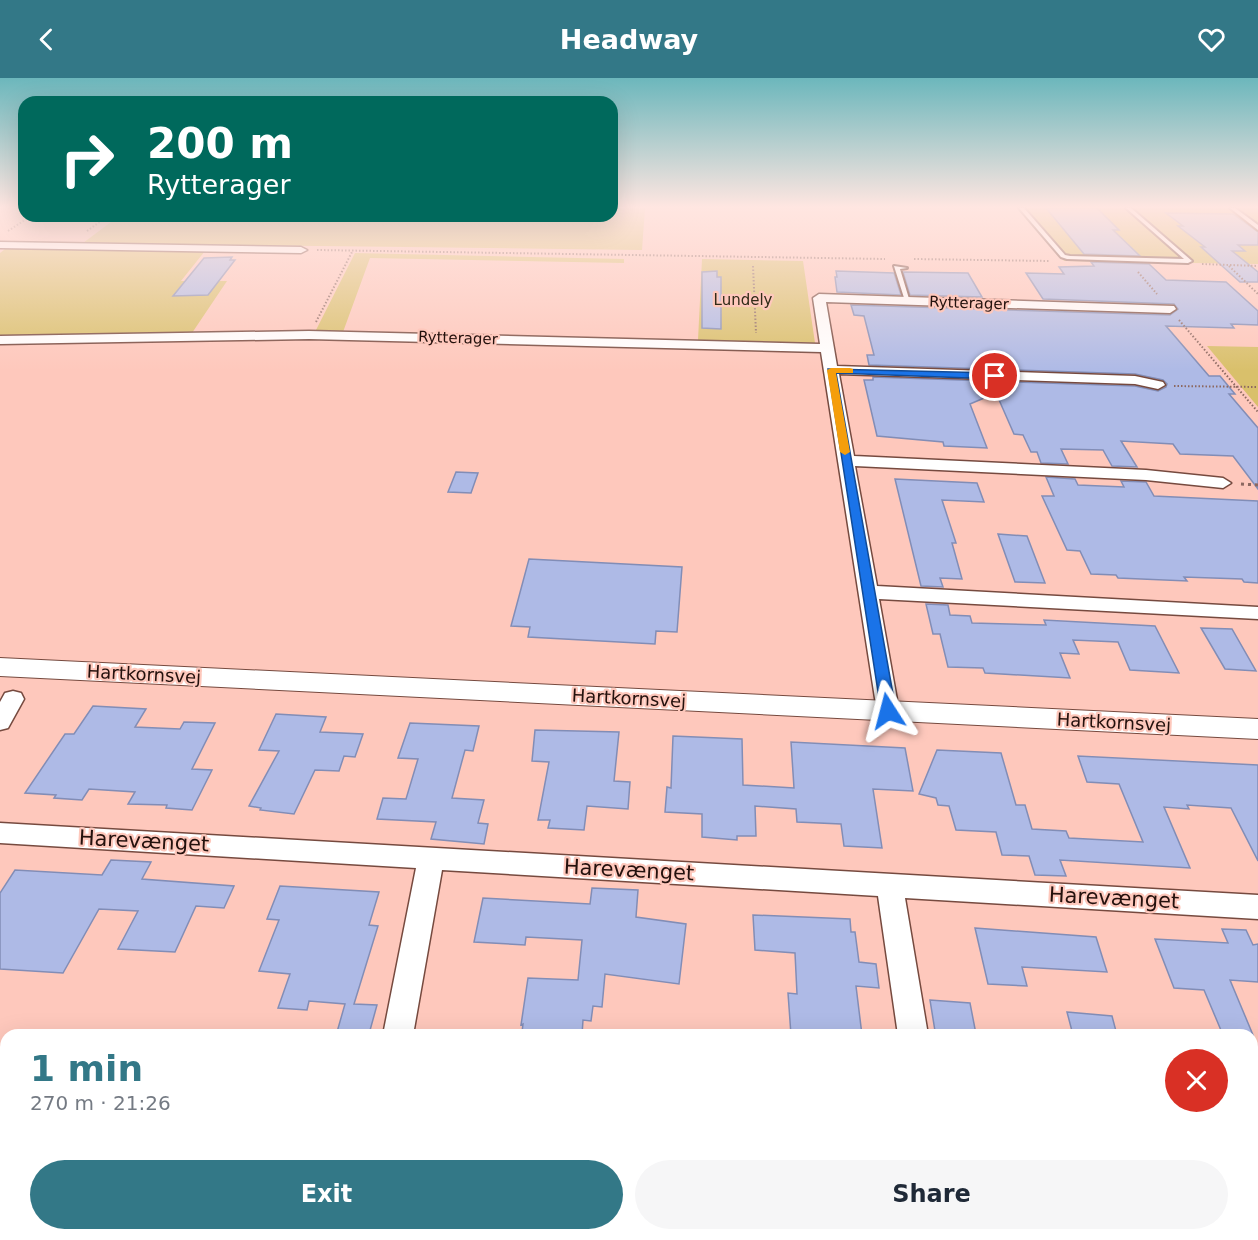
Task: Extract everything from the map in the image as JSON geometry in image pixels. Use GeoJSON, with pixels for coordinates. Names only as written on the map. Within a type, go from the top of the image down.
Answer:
{"type":"FeatureCollection","features":[{"type":"Feature","properties":{"kind":"street","name":"Rytterager"},"geometry":{"type":"LineString","coordinates":[[888,711],[819,298],[1170,309]]}},
{"type":"Feature","properties":{"kind":"street","name":"Rytterager"},"geometry":{"type":"LineString","coordinates":[[0,340],[309,335],[827,348]]}},
{"type":"Feature","properties":{"kind":"street"},"geometry":{"type":"LineString","coordinates":[[831,370],[1135,380],[1158,385]]}},
{"type":"Feature","properties":{"kind":"street"},"geometry":{"type":"LineString","coordinates":[[846,460],[1146,475],[1222,483]]}},
{"type":"Feature","properties":{"kind":"street"},"geometry":{"type":"LineString","coordinates":[[868,592],[1258,613]]}},
{"type":"Feature","properties":{"kind":"street","name":"Hartkornsvej"},"geometry":{"type":"LineString","coordinates":[[0,667],[1258,729]]}},
{"type":"Feature","properties":{"kind":"street"},"geometry":{"type":"LineString","coordinates":[[0,722],[13,699]]}},
{"type":"Feature","properties":{"kind":"street","name":"Harevænget"},"geometry":{"type":"LineString","coordinates":[[0,833],[1258,907]]}},
{"type":"Feature","properties":{"kind":"street"},"geometry":{"type":"LineString","coordinates":[[399,1029],[431,858]]}},
{"type":"Feature","properties":{"kind":"street"},"geometry":{"type":"LineString","coordinates":[[890,885],[912,1029]]}},
{"type":"Feature","properties":{"kind":"lane"},"geometry":{"type":"LineString","coordinates":[[904,268],[896,267],[908,301]]}},
{"type":"Feature","properties":{"kind":"path"},"geometry":{"type":"LineString","coordinates":[[309,335],[347,262]]}},
{"type":"Feature","properties":{"kind":"path"},"geometry":{"type":"LineString","coordinates":[[1192,262],[1258,266]]}},
{"type":"Feature","properties":{"kind":"path"},"geometry":{"type":"LineString","coordinates":[[753,266],[756,346]]}},
{"type":"Feature","properties":{"kind":"path"},"geometry":{"type":"LineString","coordinates":[[1229,266],[1258,294]]}},
{"type":"Feature","properties":{"kind":"path"},"geometry":{"type":"LineString","coordinates":[[1137,270],[1258,412]]}},
{"type":"Feature","properties":{"kind":"path"},"geometry":{"type":"LineString","coordinates":[[1158,385],[1258,387]]}},
{"type":"Feature","properties":{"kind":"green space"},"geometry":{"type":"Polygon","coordinates":[[[0,262],[196,262],[181,281],[227,281],[192,333],[0,336],[0,262]]]}},
{"type":"Feature","properties":{"kind":"green space"},"geometry":{"type":"Polygon","coordinates":[[[350,262],[368,262],[343,332],[315,332],[350,262]]]}},
{"type":"Feature","properties":{"kind":"green space","name":"Lundely"},"geometry":{"type":"Polygon","coordinates":[[[702,262],[803,262],[815,343],[698,340],[702,262]]]}},
{"type":"Feature","properties":{"kind":"green space"},"geometry":{"type":"Polygon","coordinates":[[[1143,262],[1258,262],[1258,264],[1143,262]]]}},
{"type":"Feature","properties":{"kind":"green space"},"geometry":{"type":"Polygon","coordinates":[[[1207,346],[1258,347],[1258,407],[1207,346]]]}},
{"type":"Feature","properties":{"kind":"building"},"geometry":{"type":"Polygon","coordinates":[[[201,262],[233,262],[208,295],[173,296],[201,262]]]}},
{"type":"Feature","properties":{"kind":"building"},"geometry":{"type":"Polygon","coordinates":[[[1091,262],[1149,264],[1166,280],[1226,282],[1258,311],[1258,325],[1231,324],[1234,328],[1166,326],[1209,376],[1220,376],[1235,394],[1229,394],[1258,428],[1258,489],[1233,456],[1180,454],[1173,444],[1121,441],[1137,467],[1112,466],[1103,450],[1061,449],[1068,464],[1041,463],[1037,452],[1031,452],[1023,435],[1014,434],[996,393],[970,404],[987,448],[944,446],[943,442],[877,436],[864,380],[873,380],[873,377],[1135,386],[1158,391],[1166,387],[1167,384],[1163,380],[1135,374],[869,365],[867,355],[874,355],[864,316],[854,315],[851,305],[1170,315],[1178,309],[1174,304],[1043,299],[1026,273],[1064,274],[1059,267],[1094,266],[1091,262]]]}},
{"type":"Feature","properties":{"kind":"building"},"geometry":{"type":"Polygon","coordinates":[[[1218,262],[1246,262],[1258,272],[1258,282],[1240,282],[1218,262]]]}},
{"type":"Feature","properties":{"kind":"building"},"geometry":{"type":"Polygon","coordinates":[[[717,271],[717,277],[721,277],[721,329],[702,328],[702,272],[717,271]]]}},
{"type":"Feature","properties":{"kind":"building"},"geometry":{"type":"Polygon","coordinates":[[[836,271],[894,273],[901,295],[837,292],[836,271]]]}},
{"type":"Feature","properties":{"kind":"building"},"geometry":{"type":"Polygon","coordinates":[[[903,272],[968,273],[982,297],[910,295],[903,272]]]}},
{"type":"Feature","properties":{"kind":"building"},"geometry":{"type":"Polygon","coordinates":[[[456,472],[478,473],[471,493],[448,492],[456,472]]]}},
{"type":"Feature","properties":{"kind":"building"},"geometry":{"type":"Polygon","coordinates":[[[1046,477],[1075,479],[1078,485],[1124,487],[1121,481],[1146,482],[1154,496],[1258,501],[1258,583],[1244,582],[1242,579],[1184,577],[1187,581],[1118,578],[1116,575],[1091,574],[1080,551],[1067,550],[1042,496],[1054,496],[1046,477]]]}},
{"type":"Feature","properties":{"kind":"building"},"geometry":{"type":"Polygon","coordinates":[[[895,479],[977,483],[984,502],[942,500],[956,543],[952,543],[962,579],[940,578],[943,587],[921,586],[895,479]]]}},
{"type":"Feature","properties":{"kind":"building"},"geometry":{"type":"Polygon","coordinates":[[[998,534],[1027,536],[1045,583],[1015,582],[998,534]]]}},
{"type":"Feature","properties":{"kind":"building"},"geometry":{"type":"Polygon","coordinates":[[[529,559],[682,567],[677,632],[656,631],[655,644],[528,637],[530,627],[511,626],[529,559]]]}},
{"type":"Feature","properties":{"kind":"building"},"geometry":{"type":"Polygon","coordinates":[[[926,604],[948,605],[950,615],[970,616],[972,623],[1046,625],[1044,620],[1155,626],[1179,673],[1130,670],[1118,642],[1073,640],[1079,654],[1060,653],[1070,678],[985,673],[983,668],[948,667],[940,634],[933,634],[926,604]]]}},
{"type":"Feature","properties":{"kind":"building"},"geometry":{"type":"Polygon","coordinates":[[[1201,628],[1232,629],[1256,671],[1225,669],[1201,628]]]}},
{"type":"Feature","properties":{"kind":"building"},"geometry":{"type":"Polygon","coordinates":[[[93,706],[146,709],[135,727],[180,729],[184,722],[215,723],[192,769],[212,770],[192,810],[166,808],[167,805],[128,804],[135,792],[89,789],[82,800],[25,793],[65,734],[74,734],[93,706]]]}},
{"type":"Feature","properties":{"kind":"building"},"geometry":{"type":"Polygon","coordinates":[[[276,714],[326,717],[320,732],[363,734],[355,757],[344,756],[339,771],[315,770],[294,814],[260,810],[261,808],[249,806],[279,751],[259,750],[276,714]]]}},
{"type":"Feature","properties":{"kind":"building"},"geometry":{"type":"Polygon","coordinates":[[[410,723],[479,726],[473,751],[465,750],[452,798],[484,800],[478,823],[488,824],[484,844],[431,839],[436,822],[377,819],[383,798],[406,799],[418,759],[398,758],[410,723]]]}},
{"type":"Feature","properties":{"kind":"building"},"geometry":{"type":"Polygon","coordinates":[[[535,730],[619,732],[614,781],[630,782],[628,809],[587,806],[584,830],[548,828],[550,820],[538,820],[549,762],[532,761],[535,730]]]}},
{"type":"Feature","properties":{"kind":"building"},"geometry":{"type":"Polygon","coordinates":[[[673,736],[742,739],[743,785],[794,788],[791,742],[905,748],[913,791],[873,789],[882,848],[844,846],[841,824],[797,822],[796,809],[755,806],[756,836],[737,836],[737,840],[702,837],[702,814],[665,812],[667,787],[671,788],[673,736]]]}},
{"type":"Feature","properties":{"kind":"building"},"geometry":{"type":"Polygon","coordinates":[[[937,750],[1001,753],[1016,805],[1025,805],[1032,829],[1066,831],[1069,838],[1143,842],[1119,784],[1087,782],[1078,756],[1258,765],[1258,861],[1231,808],[1187,805],[1189,809],[1164,807],[1190,868],[1060,860],[1066,876],[1035,875],[1029,856],[1002,855],[996,832],[956,830],[949,806],[938,805],[936,798],[919,794],[937,750]]]}},
{"type":"Feature","properties":{"kind":"building"},"geometry":{"type":"Polygon","coordinates":[[[111,860],[151,862],[142,879],[234,886],[224,908],[196,906],[175,952],[118,949],[138,911],[99,909],[63,973],[0,969],[0,893],[15,870],[102,875],[111,860]]]}},
{"type":"Feature","properties":{"kind":"building"},"geometry":{"type":"Polygon","coordinates":[[[280,886],[379,892],[369,925],[378,926],[354,1004],[377,1005],[370,1029],[338,1029],[345,1004],[309,1001],[307,1010],[278,1008],[290,974],[259,971],[279,920],[267,919],[280,886]]]}},
{"type":"Feature","properties":{"kind":"building"},"geometry":{"type":"Polygon","coordinates":[[[592,888],[638,890],[636,917],[686,924],[679,984],[605,974],[602,1007],[593,1006],[591,1021],[583,1020],[582,1029],[522,1029],[523,1024],[521,1025],[528,978],[578,980],[582,940],[526,937],[525,945],[474,942],[483,898],[590,904],[592,888]]]}},
{"type":"Feature","properties":{"kind":"building"},"geometry":{"type":"Polygon","coordinates":[[[753,915],[850,919],[851,932],[855,932],[859,962],[876,964],[879,988],[856,986],[861,1029],[791,1029],[788,993],[797,994],[795,953],[755,950],[753,915]]]}},
{"type":"Feature","properties":{"kind":"building"},"geometry":{"type":"Polygon","coordinates":[[[975,928],[1096,937],[1107,972],[1022,967],[1027,986],[988,984],[975,928]]]}},
{"type":"Feature","properties":{"kind":"building"},"geometry":{"type":"Polygon","coordinates":[[[1222,929],[1246,930],[1253,945],[1258,944],[1258,982],[1230,980],[1250,1029],[1220,1029],[1204,990],[1174,988],[1155,939],[1228,943],[1222,929]]]}},
{"type":"Feature","properties":{"kind":"building"},"geometry":{"type":"Polygon","coordinates":[[[930,1000],[970,1003],[975,1029],[935,1029],[930,1000]]]}},
{"type":"Feature","properties":{"kind":"building"},"geometry":{"type":"Polygon","coordinates":[[[1067,1012],[1112,1016],[1115,1029],[1071,1029],[1067,1012]]]}},
{"type":"Feature","properties":{"kind":"slow traffic"},"geometry":{"type":"LineString","coordinates":[[845,452],[831,370],[850,371]]}},
{"type":"Feature","properties":{"kind":"route"},"geometry":{"type":"LineString","coordinates":[[888,711],[831,370],[995,376]]}}]}
